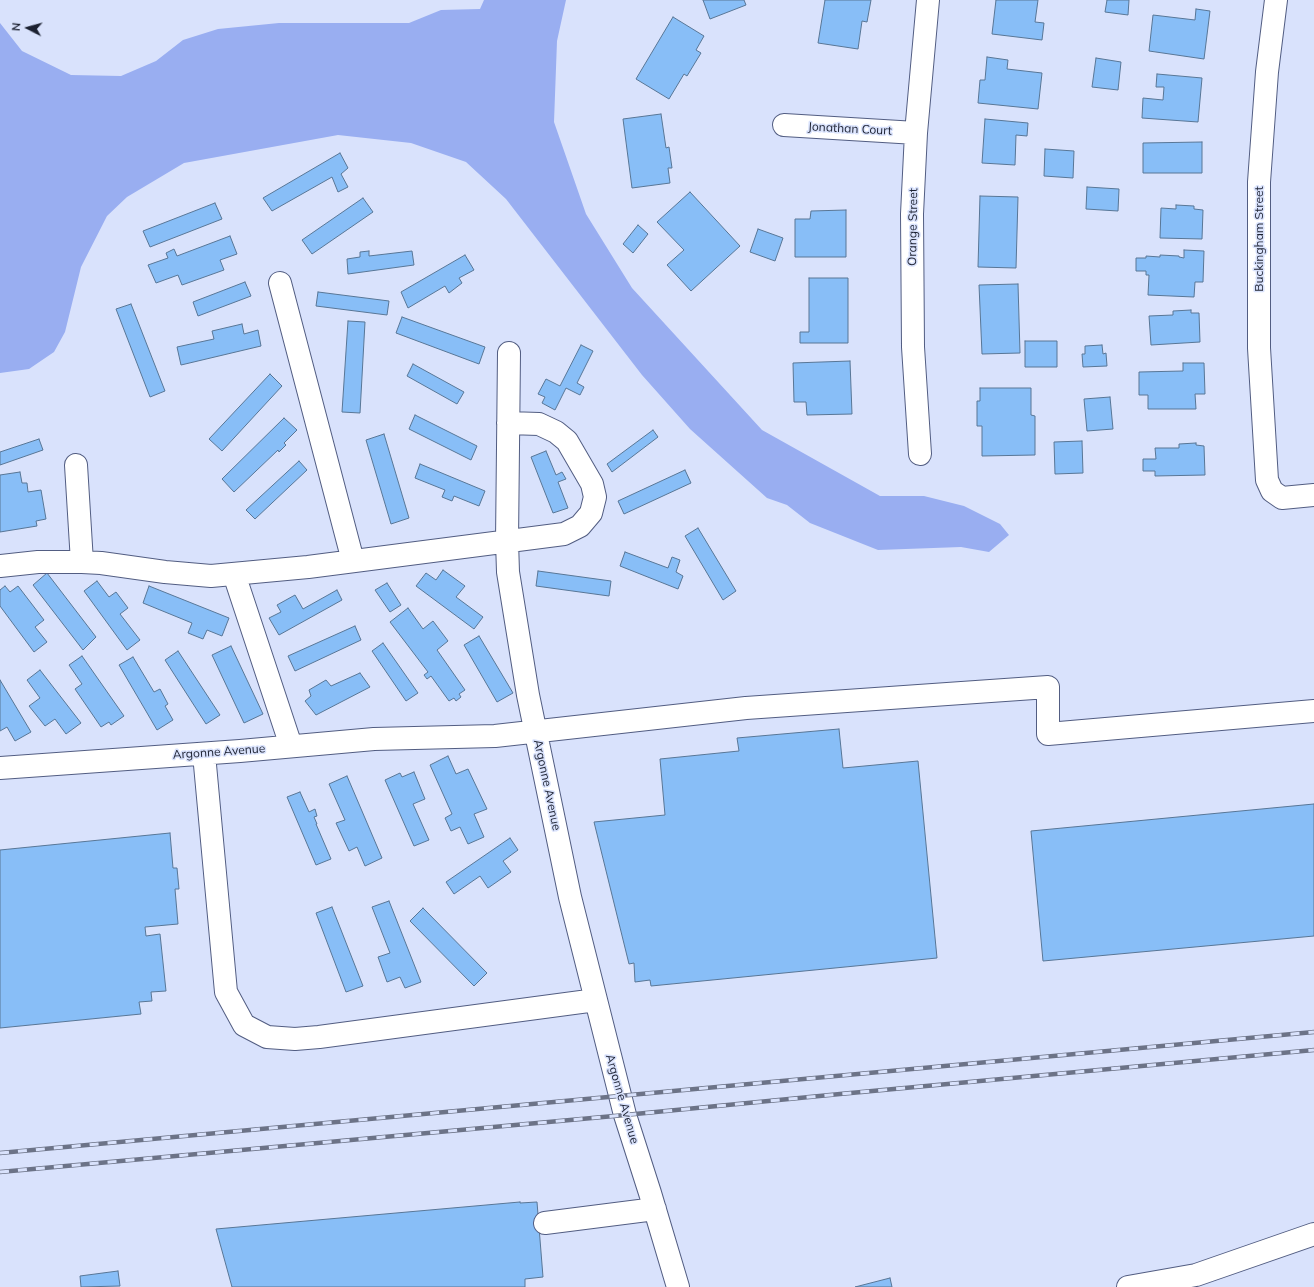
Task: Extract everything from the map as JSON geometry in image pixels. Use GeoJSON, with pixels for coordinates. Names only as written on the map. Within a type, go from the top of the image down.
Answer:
{"type":"FeatureCollection","features":[{"type":"Feature","properties":{"kind":"street","name":"Orange Street"},"geometry":{"type":"LineString","coordinates":[[920,454],[913,332],[912,214],[916,133],[928,0]]}},
{"type":"Feature","properties":{"kind":"street","name":"Buckingham Street"},"geometry":{"type":"LineString","coordinates":[[1276,0],[1267,72],[1259,182],[1259,348],[1267,480],[1272,491],[1282,498],[1314,495]]}},
{"type":"Feature","properties":{"kind":"street","name":"Jonathan Court"},"geometry":{"type":"LineString","coordinates":[[784,126],[916,133]]}},
{"type":"Feature","properties":{"kind":"street"},"geometry":{"type":"LineString","coordinates":[[280,283],[353,561]]}},
{"type":"Feature","properties":{"kind":"street"},"geometry":{"type":"LineString","coordinates":[[509,353],[508,572],[528,695],[536,731],[746,708],[1048,687],[1048,734],[1314,711]]}},
{"type":"Feature","properties":{"kind":"street"},"geometry":{"type":"LineString","coordinates":[[0,566],[38,562],[82,562],[211,576],[308,567],[564,534],[580,526],[592,513],[595,497],[592,484],[567,441],[556,432],[539,424],[508,423]]}},
{"type":"Feature","properties":{"kind":"street"},"geometry":{"type":"LineString","coordinates":[[76,466],[82,562]]}},
{"type":"Feature","properties":{"kind":"street"},"geometry":{"type":"LineString","coordinates":[[234,574],[291,746]]}},
{"type":"Feature","properties":{"kind":"street","name":"Argonne Avenue"},"geometry":{"type":"LineString","coordinates":[[0,768],[204,754],[374,739],[495,736],[536,731],[570,897],[625,1115],[678,1287]]}},
{"type":"Feature","properties":{"kind":"street"},"geometry":{"type":"LineString","coordinates":[[204,754],[226,992],[244,1025],[267,1037],[295,1039],[596,1000]]}},
{"type":"Feature","properties":{"kind":"street"},"geometry":{"type":"LineString","coordinates":[[545,1223],[655,1209]]}},
{"type":"Feature","properties":{"kind":"street"},"geometry":{"type":"LineString","coordinates":[[1128,1287],[1196,1275],[1314,1234]]}},
{"type":"Feature","properties":{"kind":"water"},"geometry":{"type":"Polygon","coordinates":[[[484,0],[566,0],[557,41],[554,122],[586,214],[632,288],[762,430],[880,496],[924,496],[964,506],[1000,524],[1009,535],[989,552],[961,547],[878,550],[810,523],[787,505],[767,498],[690,429],[642,375],[506,199],[466,162],[411,143],[338,135],[184,163],[127,197],[107,216],[81,267],[65,332],[54,352],[29,369],[0,373],[0,23],[22,51],[71,75],[121,76],[156,61],[183,40],[218,29],[279,23],[409,23],[441,10],[480,9],[484,0]]]}},
{"type":"Feature","properties":{"kind":"building"},"geometry":{"type":"Polygon","coordinates":[[[703,0],[744,0],[746,5],[710,19],[703,0]]]}},
{"type":"Feature","properties":{"kind":"building"},"geometry":{"type":"Polygon","coordinates":[[[825,0],[871,0],[867,22],[862,21],[858,49],[818,43],[825,0]]]}},
{"type":"Feature","properties":{"kind":"building"},"geometry":{"type":"Polygon","coordinates":[[[996,0],[1038,0],[1035,22],[1044,23],[1042,40],[992,34],[996,0]]]}},
{"type":"Feature","properties":{"kind":"building"},"geometry":{"type":"Polygon","coordinates":[[[1107,0],[1129,0],[1128,15],[1105,12],[1107,0]]]}},
{"type":"Feature","properties":{"kind":"building"},"geometry":{"type":"Polygon","coordinates":[[[1196,9],[1210,11],[1204,59],[1149,51],[1153,15],[1195,20],[1196,9]]]}},
{"type":"Feature","properties":{"kind":"building"},"geometry":{"type":"Polygon","coordinates":[[[673,17],[704,36],[696,50],[701,53],[687,76],[684,74],[669,99],[636,79],[673,17]]]}},
{"type":"Feature","properties":{"kind":"building"},"geometry":{"type":"Polygon","coordinates":[[[987,57],[1008,60],[1007,69],[1042,73],[1038,109],[978,103],[980,80],[985,80],[987,57]]]}},
{"type":"Feature","properties":{"kind":"building"},"geometry":{"type":"Polygon","coordinates":[[[1096,58],[1121,62],[1118,90],[1092,87],[1096,58]]]}},
{"type":"Feature","properties":{"kind":"building"},"geometry":{"type":"Polygon","coordinates":[[[1157,74],[1202,78],[1198,122],[1142,118],[1143,98],[1163,100],[1164,87],[1156,87],[1157,74]]]}},
{"type":"Feature","properties":{"kind":"building"},"geometry":{"type":"Polygon","coordinates":[[[661,114],[666,148],[669,147],[672,168],[668,168],[670,183],[632,188],[623,119],[661,114]]]}},
{"type":"Feature","properties":{"kind":"building"},"geometry":{"type":"Polygon","coordinates":[[[985,119],[1028,123],[1027,136],[1016,135],[1015,165],[982,163],[985,119]]]}},
{"type":"Feature","properties":{"kind":"building"},"geometry":{"type":"Polygon","coordinates":[[[1202,142],[1202,173],[1143,173],[1143,143],[1202,142]]]}},
{"type":"Feature","properties":{"kind":"building"},"geometry":{"type":"Polygon","coordinates":[[[1045,149],[1074,151],[1073,178],[1044,176],[1045,149]]]}},
{"type":"Feature","properties":{"kind":"building"},"geometry":{"type":"Polygon","coordinates":[[[340,153],[348,168],[341,174],[348,187],[338,192],[332,177],[272,211],[263,198],[340,153]]]}},
{"type":"Feature","properties":{"kind":"building"},"geometry":{"type":"Polygon","coordinates":[[[1087,187],[1119,189],[1118,211],[1086,209],[1087,187]]]}},
{"type":"Feature","properties":{"kind":"building"},"geometry":{"type":"Polygon","coordinates":[[[690,192],[740,246],[691,291],[667,265],[684,250],[657,222],[690,192]]]}},
{"type":"Feature","properties":{"kind":"building"},"geometry":{"type":"Polygon","coordinates":[[[980,196],[1018,197],[1016,268],[978,267],[980,196]]]}},
{"type":"Feature","properties":{"kind":"building"},"geometry":{"type":"Polygon","coordinates":[[[363,198],[373,212],[312,254],[302,240],[363,198]]]}},
{"type":"Feature","properties":{"kind":"building"},"geometry":{"type":"Polygon","coordinates":[[[215,203],[222,219],[150,247],[143,231],[215,203]]]}},
{"type":"Feature","properties":{"kind":"building"},"geometry":{"type":"Polygon","coordinates":[[[1176,205],[1194,206],[1194,209],[1203,210],[1202,239],[1160,238],[1161,208],[1176,209],[1176,205]]]}},
{"type":"Feature","properties":{"kind":"building"},"geometry":{"type":"Polygon","coordinates":[[[846,210],[846,257],[795,257],[795,219],[810,219],[811,211],[846,210]]]}},
{"type":"Feature","properties":{"kind":"building"},"geometry":{"type":"Polygon","coordinates":[[[638,225],[648,234],[633,253],[623,244],[638,225]]]}},
{"type":"Feature","properties":{"kind":"building"},"geometry":{"type":"Polygon","coordinates":[[[758,229],[783,238],[775,261],[750,252],[758,229]]]}},
{"type":"Feature","properties":{"kind":"building"},"geometry":{"type":"Polygon","coordinates":[[[230,236],[237,254],[220,260],[224,270],[182,285],[178,275],[156,283],[148,265],[168,258],[166,253],[174,249],[177,256],[230,236]]]}},
{"type":"Feature","properties":{"kind":"building"},"geometry":{"type":"Polygon","coordinates":[[[1184,250],[1204,251],[1203,282],[1195,282],[1194,297],[1148,295],[1149,275],[1146,275],[1146,271],[1136,271],[1136,258],[1146,258],[1146,256],[1160,257],[1160,255],[1179,256],[1184,258],[1184,250]]]}},
{"type":"Feature","properties":{"kind":"building"},"geometry":{"type":"Polygon","coordinates":[[[369,251],[369,256],[412,251],[414,265],[348,274],[347,259],[360,257],[360,252],[369,251]]]}},
{"type":"Feature","properties":{"kind":"building"},"geometry":{"type":"Polygon","coordinates":[[[465,255],[474,270],[459,278],[462,283],[449,293],[445,286],[408,308],[401,292],[465,255]]]}},
{"type":"Feature","properties":{"kind":"building"},"geometry":{"type":"Polygon","coordinates":[[[809,278],[848,278],[848,343],[800,343],[800,332],[809,332],[809,278]]]}},
{"type":"Feature","properties":{"kind":"building"},"geometry":{"type":"Polygon","coordinates":[[[245,282],[251,296],[198,316],[193,302],[245,282]]]}},
{"type":"Feature","properties":{"kind":"building"},"geometry":{"type":"Polygon","coordinates":[[[1018,284],[1020,353],[982,354],[979,285],[1018,284]]]}},
{"type":"Feature","properties":{"kind":"building"},"geometry":{"type":"Polygon","coordinates":[[[318,292],[389,301],[387,315],[316,306],[318,292]]]}},
{"type":"Feature","properties":{"kind":"building"},"geometry":{"type":"Polygon","coordinates":[[[131,304],[165,391],[150,397],[116,309],[131,304]]]}},
{"type":"Feature","properties":{"kind":"building"},"geometry":{"type":"Polygon","coordinates":[[[1191,310],[1191,313],[1199,313],[1200,342],[1151,345],[1149,316],[1173,315],[1173,311],[1191,310]]]}},
{"type":"Feature","properties":{"kind":"building"},"geometry":{"type":"Polygon","coordinates":[[[402,317],[485,347],[479,364],[396,333],[402,317]]]}},
{"type":"Feature","properties":{"kind":"building"},"geometry":{"type":"Polygon","coordinates":[[[348,321],[365,322],[360,413],[342,412],[348,321]]]}},
{"type":"Feature","properties":{"kind":"building"},"geometry":{"type":"Polygon","coordinates":[[[242,324],[244,334],[258,330],[261,346],[181,365],[177,347],[214,339],[212,331],[242,324]]]}},
{"type":"Feature","properties":{"kind":"building"},"geometry":{"type":"Polygon","coordinates":[[[1025,341],[1057,341],[1057,367],[1025,367],[1025,341]]]}},
{"type":"Feature","properties":{"kind":"building"},"geometry":{"type":"Polygon","coordinates":[[[581,345],[593,351],[577,383],[584,387],[580,395],[566,388],[555,410],[542,403],[545,397],[538,394],[546,379],[560,386],[581,345]]]}},
{"type":"Feature","properties":{"kind":"building"},"geometry":{"type":"Polygon","coordinates":[[[1102,345],[1103,354],[1106,353],[1107,366],[1083,367],[1082,354],[1085,354],[1085,346],[1102,345]]]}},
{"type":"Feature","properties":{"kind":"building"},"geometry":{"type":"Polygon","coordinates":[[[850,361],[852,414],[807,415],[806,402],[794,402],[793,363],[850,361]]]}},
{"type":"Feature","properties":{"kind":"building"},"geometry":{"type":"Polygon","coordinates":[[[1183,363],[1204,363],[1205,394],[1195,394],[1196,409],[1148,409],[1148,395],[1139,395],[1139,372],[1183,371],[1183,363]]]}},
{"type":"Feature","properties":{"kind":"building"},"geometry":{"type":"Polygon","coordinates":[[[413,364],[464,392],[457,404],[407,376],[413,364]]]}},
{"type":"Feature","properties":{"kind":"building"},"geometry":{"type":"Polygon","coordinates":[[[270,374],[282,386],[222,451],[209,439],[270,374]]]}},
{"type":"Feature","properties":{"kind":"building"},"geometry":{"type":"Polygon","coordinates":[[[980,388],[1031,388],[1031,415],[1035,416],[1035,455],[982,456],[982,426],[977,426],[977,401],[980,401],[980,388]]]}},
{"type":"Feature","properties":{"kind":"building"},"geometry":{"type":"Polygon","coordinates":[[[1110,397],[1113,429],[1087,431],[1084,399],[1110,397]]]}},
{"type":"Feature","properties":{"kind":"building"},"geometry":{"type":"Polygon","coordinates":[[[415,415],[477,446],[471,460],[409,429],[415,415]]]}},
{"type":"Feature","properties":{"kind":"building"},"geometry":{"type":"Polygon","coordinates":[[[284,418],[297,430],[284,443],[286,445],[279,452],[278,450],[234,492],[222,479],[284,418]]]}},
{"type":"Feature","properties":{"kind":"building"},"geometry":{"type":"Polygon","coordinates":[[[653,430],[658,437],[612,472],[607,464],[653,430]]]}},
{"type":"Feature","properties":{"kind":"building"},"geometry":{"type":"Polygon","coordinates":[[[384,434],[409,518],[391,524],[366,440],[384,434]]]}},
{"type":"Feature","properties":{"kind":"building"},"geometry":{"type":"Polygon","coordinates":[[[39,439],[43,450],[0,465],[0,452],[39,439]]]}},
{"type":"Feature","properties":{"kind":"building"},"geometry":{"type":"Polygon","coordinates":[[[1082,441],[1083,473],[1055,474],[1054,442],[1082,441]]]}},
{"type":"Feature","properties":{"kind":"building"},"geometry":{"type":"Polygon","coordinates":[[[1196,443],[1196,445],[1204,446],[1205,475],[1155,476],[1155,471],[1143,471],[1143,459],[1156,459],[1155,448],[1179,448],[1179,444],[1196,443]]]}},
{"type":"Feature","properties":{"kind":"building"},"geometry":{"type":"Polygon","coordinates":[[[546,451],[556,475],[562,472],[566,479],[558,482],[568,508],[553,513],[531,457],[546,451]]]}},
{"type":"Feature","properties":{"kind":"building"},"geometry":{"type":"Polygon","coordinates":[[[299,461],[307,470],[255,519],[246,510],[299,461]]]}},
{"type":"Feature","properties":{"kind":"building"},"geometry":{"type":"Polygon","coordinates":[[[420,464],[485,491],[479,506],[454,496],[452,501],[442,497],[445,490],[415,478],[420,464]]]}},
{"type":"Feature","properties":{"kind":"building"},"geometry":{"type":"Polygon","coordinates":[[[685,470],[691,483],[624,514],[618,501],[685,470]]]}},
{"type":"Feature","properties":{"kind":"building"},"geometry":{"type":"Polygon","coordinates":[[[20,472],[22,483],[27,483],[28,492],[41,490],[46,519],[36,521],[37,526],[0,532],[0,475],[20,472]]]}},
{"type":"Feature","properties":{"kind":"building"},"geometry":{"type":"Polygon","coordinates":[[[698,528],[736,591],[723,600],[685,536],[698,528]]]}},
{"type":"Feature","properties":{"kind":"building"},"geometry":{"type":"Polygon","coordinates":[[[625,552],[668,568],[672,557],[680,560],[676,572],[683,576],[678,589],[620,566],[625,552]]]}},
{"type":"Feature","properties":{"kind":"building"},"geometry":{"type":"Polygon","coordinates":[[[443,570],[465,586],[456,597],[483,617],[474,629],[416,586],[426,573],[436,580],[443,570]]]}},
{"type":"Feature","properties":{"kind":"building"},"geometry":{"type":"Polygon","coordinates":[[[538,571],[611,581],[609,596],[536,586],[538,571]]]}},
{"type":"Feature","properties":{"kind":"building"},"geometry":{"type":"Polygon","coordinates":[[[47,573],[96,637],[83,650],[33,585],[47,573]]]}},
{"type":"Feature","properties":{"kind":"building"},"geometry":{"type":"Polygon","coordinates":[[[97,581],[109,597],[116,592],[128,608],[120,614],[140,640],[127,650],[84,591],[97,581]]]}},
{"type":"Feature","properties":{"kind":"building"},"geometry":{"type":"Polygon","coordinates":[[[387,583],[401,605],[390,612],[375,590],[387,583]]]}},
{"type":"Feature","properties":{"kind":"building"},"geometry":{"type":"Polygon","coordinates":[[[5,586],[10,592],[18,586],[44,620],[35,627],[47,642],[34,652],[0,606],[0,590],[5,586]]]}},
{"type":"Feature","properties":{"kind":"building"},"geometry":{"type":"Polygon","coordinates":[[[149,586],[229,618],[222,636],[207,630],[203,639],[188,633],[192,623],[143,603],[149,586]]]}},
{"type":"Feature","properties":{"kind":"building"},"geometry":{"type":"Polygon","coordinates":[[[337,590],[342,600],[279,635],[269,618],[281,612],[277,605],[295,595],[303,609],[337,590]]]}},
{"type":"Feature","properties":{"kind":"building"},"geometry":{"type":"Polygon","coordinates":[[[408,608],[423,629],[433,621],[448,641],[437,650],[465,690],[459,694],[461,697],[456,701],[454,698],[449,701],[431,676],[427,679],[424,675],[428,672],[390,622],[408,608]]]}},
{"type":"Feature","properties":{"kind":"building"},"geometry":{"type":"Polygon","coordinates":[[[355,626],[361,640],[295,671],[288,656],[355,626]]]}},
{"type":"Feature","properties":{"kind":"building"},"geometry":{"type":"Polygon","coordinates":[[[479,636],[513,693],[497,702],[464,645],[479,636]]]}},
{"type":"Feature","properties":{"kind":"building"},"geometry":{"type":"Polygon","coordinates":[[[383,643],[418,693],[406,701],[372,651],[383,643]]]}},
{"type":"Feature","properties":{"kind":"building"},"geometry":{"type":"Polygon","coordinates":[[[231,646],[263,714],[244,723],[212,655],[231,646]]]}},
{"type":"Feature","properties":{"kind":"building"},"geometry":{"type":"Polygon","coordinates":[[[178,651],[220,715],[206,724],[165,660],[178,651]]]}},
{"type":"Feature","properties":{"kind":"building"},"geometry":{"type":"Polygon","coordinates":[[[82,656],[124,716],[111,725],[109,722],[101,727],[75,689],[82,684],[69,665],[82,656]]]}},
{"type":"Feature","properties":{"kind":"building"},"geometry":{"type":"Polygon","coordinates":[[[133,657],[154,692],[160,689],[168,704],[165,706],[173,720],[157,730],[119,665],[133,657]]]}},
{"type":"Feature","properties":{"kind":"building"},"geometry":{"type":"Polygon","coordinates":[[[40,670],[81,723],[66,734],[55,719],[45,726],[29,706],[40,698],[27,680],[40,670]]]}},
{"type":"Feature","properties":{"kind":"building"},"geometry":{"type":"Polygon","coordinates":[[[360,673],[370,687],[316,715],[305,701],[311,696],[309,690],[326,680],[331,686],[360,673]]]}},
{"type":"Feature","properties":{"kind":"building"},"geometry":{"type":"Polygon","coordinates":[[[0,680],[31,732],[15,741],[7,727],[0,731],[0,680]]]}},
{"type":"Feature","properties":{"kind":"building"},"geometry":{"type":"Polygon","coordinates":[[[839,729],[843,768],[918,761],[937,958],[651,986],[650,980],[635,982],[634,963],[629,964],[594,822],[665,815],[660,759],[739,751],[737,738],[839,729]]]}},
{"type":"Feature","properties":{"kind":"building"},"geometry":{"type":"Polygon","coordinates":[[[448,756],[456,774],[468,769],[487,809],[474,814],[484,837],[468,844],[460,827],[451,831],[445,818],[452,814],[430,765],[448,756]]]}},
{"type":"Feature","properties":{"kind":"building"},"geometry":{"type":"Polygon","coordinates":[[[414,772],[425,799],[413,804],[429,840],[414,846],[385,780],[400,773],[402,777],[414,772]]]}},
{"type":"Feature","properties":{"kind":"building"},"geometry":{"type":"Polygon","coordinates":[[[347,776],[382,858],[365,866],[357,847],[349,851],[336,823],[345,820],[329,784],[347,776]]]}},
{"type":"Feature","properties":{"kind":"building"},"geometry":{"type":"Polygon","coordinates":[[[300,792],[309,812],[315,809],[317,816],[314,817],[316,824],[331,859],[316,865],[287,797],[300,792]]]}},
{"type":"Feature","properties":{"kind":"building"},"geometry":{"type":"Polygon","coordinates":[[[1314,804],[1314,936],[1043,961],[1031,831],[1314,804]]]}},
{"type":"Feature","properties":{"kind":"building"},"geometry":{"type":"Polygon","coordinates":[[[170,833],[173,868],[177,868],[179,889],[175,889],[178,924],[145,927],[146,936],[160,934],[166,991],[151,992],[152,1001],[139,1002],[141,1014],[0,1028],[0,850],[170,833]]]}},
{"type":"Feature","properties":{"kind":"building"},"geometry":{"type":"Polygon","coordinates":[[[510,838],[518,850],[503,861],[511,872],[488,888],[480,876],[454,894],[446,882],[510,838]]]}},
{"type":"Feature","properties":{"kind":"building"},"geometry":{"type":"Polygon","coordinates":[[[389,901],[421,982],[405,988],[400,977],[387,982],[378,957],[390,953],[372,907],[389,901]]]}},
{"type":"Feature","properties":{"kind":"building"},"geometry":{"type":"Polygon","coordinates":[[[332,907],[363,986],[346,992],[316,913],[332,907]]]}},
{"type":"Feature","properties":{"kind":"building"},"geometry":{"type":"Polygon","coordinates":[[[423,908],[487,973],[474,986],[410,921],[423,908]]]}},
{"type":"Feature","properties":{"kind":"building"},"geometry":{"type":"Polygon","coordinates":[[[520,1202],[537,1202],[543,1277],[525,1279],[525,1287],[232,1287],[216,1229],[520,1202]]]}},
{"type":"Feature","properties":{"kind":"building"},"geometry":{"type":"Polygon","coordinates":[[[118,1271],[120,1286],[81,1287],[80,1276],[118,1271]]]}},
{"type":"Feature","properties":{"kind":"building"},"geometry":{"type":"Polygon","coordinates":[[[890,1278],[892,1287],[855,1287],[890,1278]]]}},
{"type":"Feature","properties":{"kind":"railway"},"geometry":{"type":"LineString","coordinates":[[0,1153],[1314,1032]]}},
{"type":"Feature","properties":{"kind":"railway"},"geometry":{"type":"LineString","coordinates":[[0,1172],[1314,1050]]}}]}
